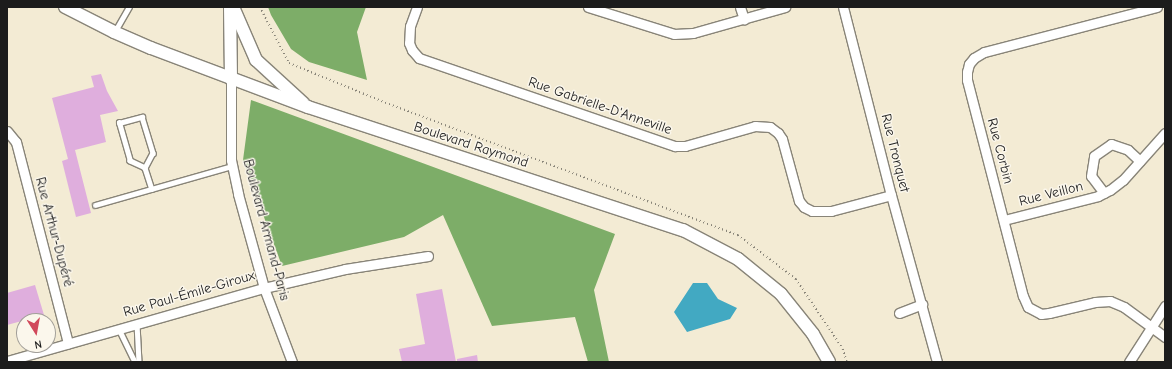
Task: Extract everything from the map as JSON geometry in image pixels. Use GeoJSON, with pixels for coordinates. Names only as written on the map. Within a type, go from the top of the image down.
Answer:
{"type":"FeatureCollection","features":[{"type":"Feature","properties":{"kind":"street","name":"Boulevard Raymond"},"geometry":{"type":"LineString","coordinates":[[65,7],[114,32],[231,79],[308,107],[683,230],[738,259],[780,294],[813,334],[829,362]]}},
{"type":"Feature","properties":{"kind":"street","name":"Boulevard Armand-Paris"},"geometry":{"type":"LineString","coordinates":[[232,7],[230,127],[232,166],[264,288],[292,362]]}},
{"type":"Feature","properties":{"kind":"street"},"geometry":{"type":"LineString","coordinates":[[232,7],[256,60],[308,107]]}},
{"type":"Feature","properties":{"kind":"street","name":"Rue Gabrielle-D'Anneville"},"geometry":{"type":"LineString","coordinates":[[417,7],[410,26],[409,43],[412,50],[419,58],[675,146],[685,146],[755,126],[770,127],[778,133],[782,140],[798,201],[804,207],[812,211],[831,211],[891,195]]}},
{"type":"Feature","properties":{"kind":"street"},"geometry":{"type":"LineString","coordinates":[[588,7],[674,34],[693,33],[785,7]]}},
{"type":"Feature","properties":{"kind":"street"},"geometry":{"type":"LineString","coordinates":[[740,7],[744,19]]}},
{"type":"Feature","properties":{"kind":"street","name":"Rue Tronquet"},"geometry":{"type":"LineString","coordinates":[[843,7],[891,195],[937,362]]}},
{"type":"Feature","properties":{"kind":"street","name":"Rue Corbin"},"geometry":{"type":"LineString","coordinates":[[1157,7],[984,52],[974,58],[969,64],[967,80],[1023,296],[1028,307],[1041,314],[1095,302],[1110,301],[1124,307],[1152,326],[1165,337]]}},
{"type":"Feature","properties":{"kind":"street","name":"Rue Arthur-Dupéré"},"geometry":{"type":"LineString","coordinates":[[7,131],[16,142],[68,343]]}},
{"type":"Feature","properties":{"kind":"street","name":"Rue Veillon"},"geometry":{"type":"LineString","coordinates":[[1004,220],[1104,193],[1123,180],[1165,133]]}},
{"type":"Feature","properties":{"kind":"street","name":"Rue Veillon"},"geometry":{"type":"LineString","coordinates":[[1104,193],[1091,176],[1094,156],[1111,144],[1128,150],[1140,161]]}},
{"type":"Feature","properties":{"kind":"street","name":"Rue Paul-Émile-Giroux"},"geometry":{"type":"LineString","coordinates":[[7,361],[264,288],[345,269],[428,256]]}},
{"type":"Feature","properties":{"kind":"street"},"geometry":{"type":"LineString","coordinates":[[899,313],[922,304]]}},
{"type":"Feature","properties":{"kind":"street"},"geometry":{"type":"LineString","coordinates":[[1129,362],[1165,306]]}},
{"type":"Feature","properties":{"kind":"lane"},"geometry":{"type":"LineString","coordinates":[[114,32],[129,7]]}},
{"type":"Feature","properties":{"kind":"lane"},"geometry":{"type":"LineString","coordinates":[[146,168],[130,161],[119,123],[142,117],[153,154],[146,168],[152,189]]}},
{"type":"Feature","properties":{"kind":"lane"},"geometry":{"type":"LineString","coordinates":[[95,205],[232,166]]}},
{"type":"Feature","properties":{"kind":"lane"},"geometry":{"type":"LineString","coordinates":[[137,323],[139,362]]}},
{"type":"Feature","properties":{"kind":"lane"},"geometry":{"type":"LineString","coordinates":[[119,328],[135,362]]}},
{"type":"Feature","properties":{"kind":"path"},"geometry":{"type":"LineString","coordinates":[[260,7],[290,63],[389,104],[738,235],[796,279],[843,349],[847,362]]}},
{"type":"Feature","properties":{"kind":"green space"},"geometry":{"type":"Polygon","coordinates":[[[268,7],[366,7],[357,32],[367,80],[309,62],[291,49],[271,15],[268,7]]]}},
{"type":"Feature","properties":{"kind":"green space"},"geometry":{"type":"Polygon","coordinates":[[[251,100],[615,234],[594,290],[609,362],[588,362],[575,317],[492,326],[443,215],[404,237],[282,266],[243,160],[251,100]]]}},
{"type":"Feature","properties":{"kind":"water"},"geometry":{"type":"Polygon","coordinates":[[[693,283],[707,283],[718,299],[737,308],[730,319],[687,332],[674,312],[693,283]]]}},
{"type":"Feature","properties":{"kind":"building"},"geometry":{"type":"Polygon","coordinates":[[[101,74],[107,91],[118,111],[100,115],[106,142],[75,150],[91,213],[76,217],[62,161],[68,159],[52,98],[94,87],[91,76],[101,74]]]}},
{"type":"Feature","properties":{"kind":"building"},"geometry":{"type":"Polygon","coordinates":[[[35,285],[43,313],[16,313],[16,323],[7,325],[7,293],[35,285]]]}},
{"type":"Feature","properties":{"kind":"building"},"geometry":{"type":"Polygon","coordinates":[[[442,289],[456,362],[402,362],[399,349],[425,344],[416,294],[442,289]]]}},
{"type":"Feature","properties":{"kind":"building"},"geometry":{"type":"Polygon","coordinates":[[[477,355],[478,362],[457,362],[457,359],[477,355]]]}}]}
